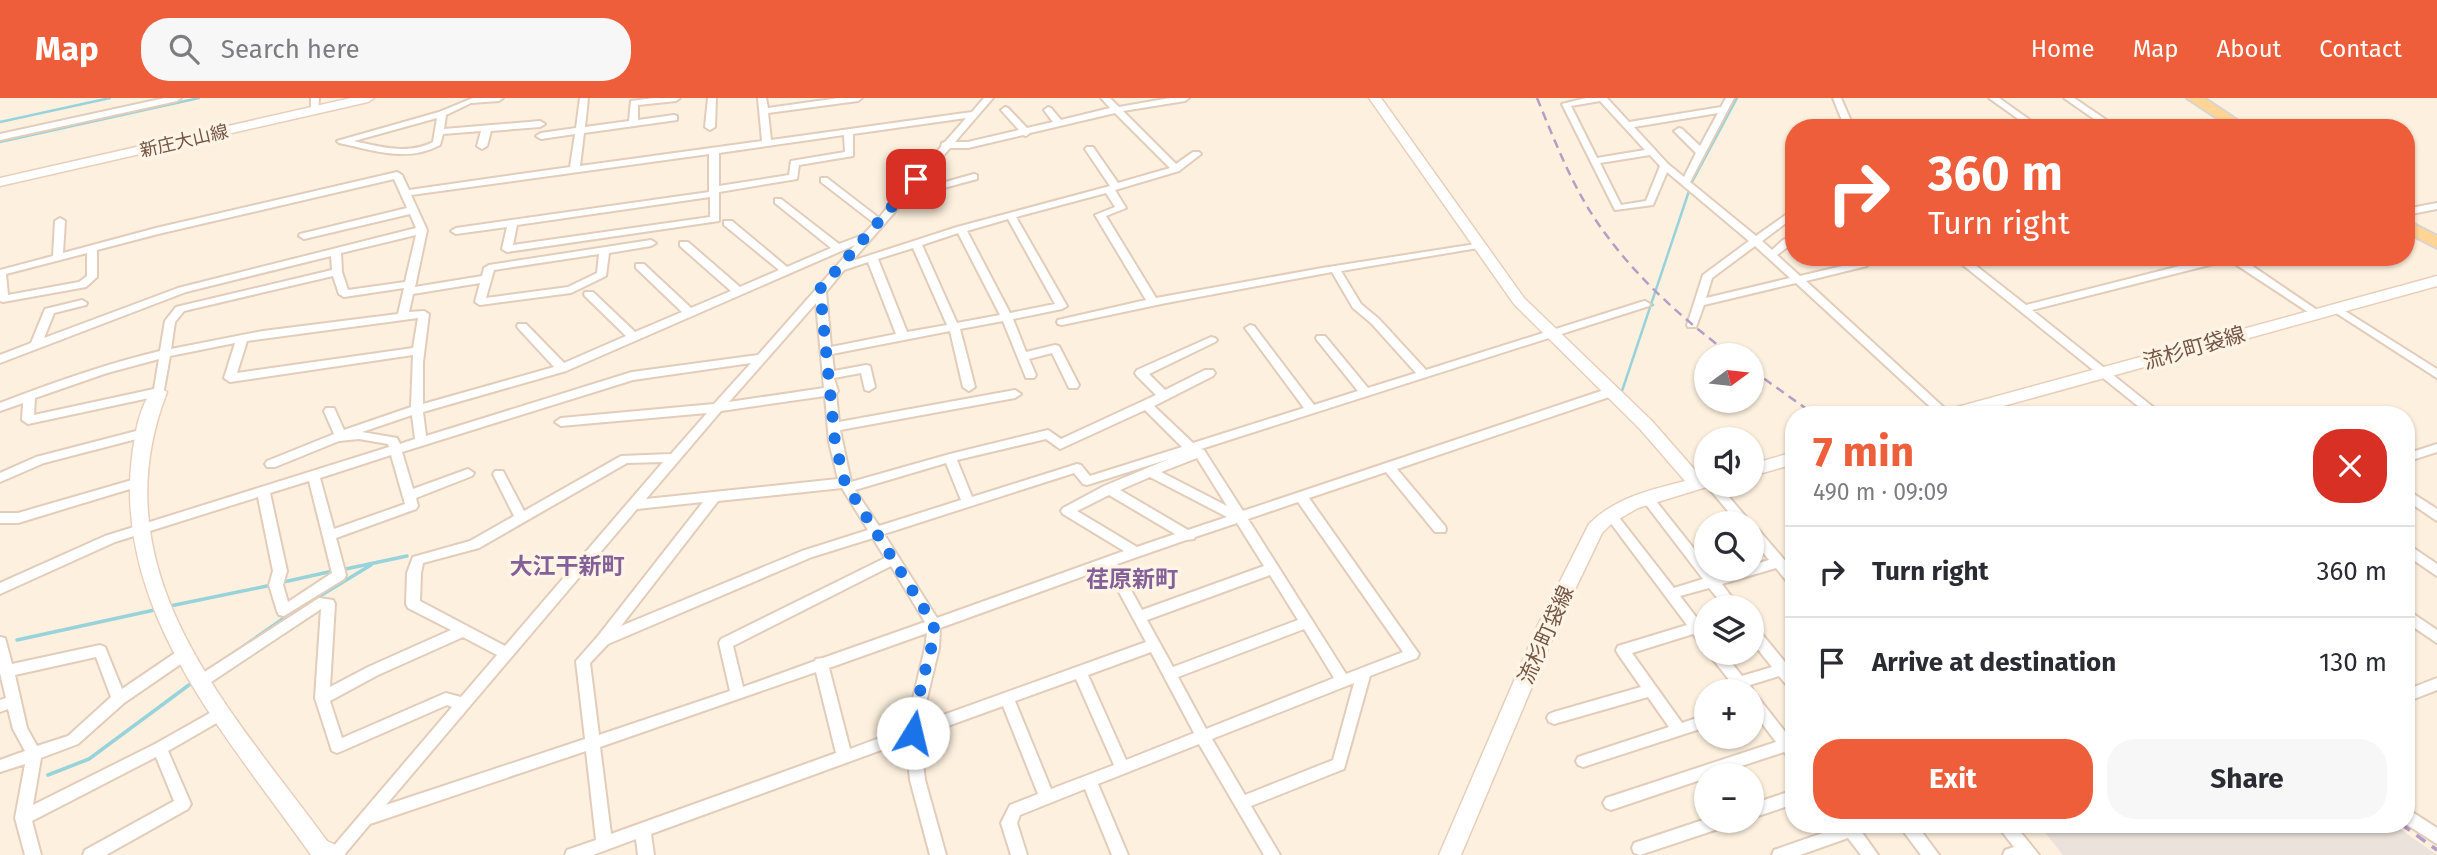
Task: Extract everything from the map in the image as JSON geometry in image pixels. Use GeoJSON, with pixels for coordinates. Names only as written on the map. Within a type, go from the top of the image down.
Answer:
{"type":"FeatureCollection","features":[{"type":"Feature","properties":{"kind":"main road","name":"新庄大山線"},"geometry":{"type":"LineString","coordinates":[[0,182],[315,104],[368,98]]}},
{"type":"Feature","properties":{"kind":"main road"},"geometry":{"type":"LineString","coordinates":[[1375,98],[1519,301],[1694,473]]}},
{"type":"Feature","properties":{"kind":"main road"},"geometry":{"type":"LineString","coordinates":[[2194,98],[2228,119]]}},
{"type":"Feature","properties":{"kind":"main road"},"geometry":{"type":"LineString","coordinates":[[2415,230],[2437,243]]}},
{"type":"Feature","properties":{"kind":"main road","name":"流杉町袋線"},"geometry":{"type":"LineString","coordinates":[[1982,406],[2437,281]]}},
{"type":"Feature","properties":{"kind":"main road"},"geometry":{"type":"LineString","coordinates":[[159,392],[144,433],[139,482],[139,529],[145,563],[157,603],[200,682],[319,848],[334,855]]}},
{"type":"Feature","properties":{"kind":"main road"},"geometry":{"type":"LineString","coordinates":[[1764,467],[1785,461]]}},
{"type":"Feature","properties":{"kind":"main road"},"geometry":{"type":"LineString","coordinates":[[1610,514],[1648,499],[1694,487]]}},
{"type":"Feature","properties":{"kind":"main road","name":"流杉町袋線"},"geometry":{"type":"LineString","coordinates":[[1450,855],[1548,625],[1595,530],[1610,514]]}},
{"type":"Feature","properties":{"kind":"street"},"geometry":{"type":"LineString","coordinates":[[0,137],[177,98]]}},
{"type":"Feature","properties":{"kind":"street"},"geometry":{"type":"LineString","coordinates":[[442,114],[437,143],[431,148],[398,152],[342,141],[442,114],[469,101],[499,98]]}},
{"type":"Feature","properties":{"kind":"street"},"geometry":{"type":"LineString","coordinates":[[575,169],[584,98]]}},
{"type":"Feature","properties":{"kind":"street"},"geometry":{"type":"LineString","coordinates":[[633,123],[634,103],[676,98]]}},
{"type":"Feature","properties":{"kind":"street"},"geometry":{"type":"LineString","coordinates":[[710,127],[712,98]]}},
{"type":"Feature","properties":{"kind":"street"},"geometry":{"type":"LineString","coordinates":[[762,98],[767,143]]}},
{"type":"Feature","properties":{"kind":"street"},"geometry":{"type":"LineString","coordinates":[[764,111],[858,98]]}},
{"type":"Feature","properties":{"kind":"street"},"geometry":{"type":"LineString","coordinates":[[334,855],[505,653],[945,145],[989,98]]}},
{"type":"Feature","properties":{"kind":"street"},"geometry":{"type":"LineString","coordinates":[[1105,98],[1176,169]]}},
{"type":"Feature","properties":{"kind":"street"},"geometry":{"type":"LineString","coordinates":[[945,145],[968,145],[1115,110],[1185,98]]}},
{"type":"Feature","properties":{"kind":"street"},"geometry":{"type":"LineString","coordinates":[[1665,166],[1650,203],[1618,208],[1566,104],[1602,98],[1665,166],[1756,241],[1938,406]]}},
{"type":"Feature","properties":{"kind":"street"},"geometry":{"type":"LineString","coordinates":[[1685,183],[1730,98]]}},
{"type":"Feature","properties":{"kind":"street"},"geometry":{"type":"LineString","coordinates":[[1837,98],[1846,119]]}},
{"type":"Feature","properties":{"kind":"street"},"geometry":{"type":"LineString","coordinates":[[1993,98],[2024,119]]}},
{"type":"Feature","properties":{"kind":"street"},"geometry":{"type":"LineString","coordinates":[[2068,98],[2100,119]]}},
{"type":"Feature","properties":{"kind":"street"},"geometry":{"type":"LineString","coordinates":[[1627,125],[1724,109]]}},
{"type":"Feature","properties":{"kind":"street"},"geometry":{"type":"LineString","coordinates":[[1005,110],[1026,133]]}},
{"type":"Feature","properties":{"kind":"street"},"geometry":{"type":"LineString","coordinates":[[1048,110],[1059,124]]}},
{"type":"Feature","properties":{"kind":"street"},"geometry":{"type":"LineString","coordinates":[[406,193],[972,115]]}},
{"type":"Feature","properties":{"kind":"street"},"geometry":{"type":"LineString","coordinates":[[541,136],[674,118]]}},
{"type":"Feature","properties":{"kind":"street"},"geometry":{"type":"LineString","coordinates":[[439,132],[540,124]]}},
{"type":"Feature","properties":{"kind":"street"},"geometry":{"type":"LineString","coordinates":[[482,146],[487,127]]}},
{"type":"Feature","properties":{"kind":"street"},"geometry":{"type":"LineString","coordinates":[[1679,131],[1701,153]]}},
{"type":"Feature","properties":{"kind":"street"},"geometry":{"type":"LineString","coordinates":[[456,231],[794,177],[794,163],[850,154],[848,132]]}},
{"type":"Feature","properties":{"kind":"street"},"geometry":{"type":"LineString","coordinates":[[1090,149],[1113,188],[1121,208],[1100,215],[1152,301]]}},
{"type":"Feature","properties":{"kind":"street"},"geometry":{"type":"LineString","coordinates":[[513,223],[507,249],[715,219],[715,150]]}},
{"type":"Feature","properties":{"kind":"street"},"geometry":{"type":"LineString","coordinates":[[1594,160],[1652,152]]}},
{"type":"Feature","properties":{"kind":"street"},"geometry":{"type":"LineString","coordinates":[[839,269],[961,229],[1176,169],[1196,154]]}},
{"type":"Feature","properties":{"kind":"street"},"geometry":{"type":"LineString","coordinates":[[92,248],[92,277],[82,285],[3,299],[1,273],[58,257],[92,248],[216,216],[397,175],[422,230],[403,316]]}},
{"type":"Feature","properties":{"kind":"street"},"geometry":{"type":"LineString","coordinates":[[901,196],[974,177]]}},
{"type":"Feature","properties":{"kind":"street"},"geometry":{"type":"LineString","coordinates":[[824,180],[878,222]]}},
{"type":"Feature","properties":{"kind":"street"},"geometry":{"type":"LineString","coordinates":[[778,201],[838,248]]}},
{"type":"Feature","properties":{"kind":"street"},"geometry":{"type":"LineString","coordinates":[[2415,210],[2437,206]]}},
{"type":"Feature","properties":{"kind":"street"},"geometry":{"type":"LineString","coordinates":[[304,236],[413,210]]}},
{"type":"Feature","properties":{"kind":"street"},"geometry":{"type":"LineString","coordinates":[[828,351],[1062,306],[1010,215]]}},
{"type":"Feature","properties":{"kind":"street"},"geometry":{"type":"LineString","coordinates":[[1692,325],[1707,277],[1785,219]]}},
{"type":"Feature","properties":{"kind":"street"},"geometry":{"type":"LineString","coordinates":[[58,257],[60,221]]}},
{"type":"Feature","properties":{"kind":"street"},"geometry":{"type":"LineString","coordinates":[[728,223],[785,271]]}},
{"type":"Feature","properties":{"kind":"street"},"geometry":{"type":"LineString","coordinates":[[961,229],[1007,318],[1030,375]]}},
{"type":"Feature","properties":{"kind":"street"},"geometry":{"type":"LineString","coordinates":[[0,359],[182,290],[422,230]]}},
{"type":"Feature","properties":{"kind":"street"},"geometry":{"type":"LineString","coordinates":[[271,464],[415,410],[562,368],[866,236]]}},
{"type":"Feature","properties":{"kind":"street"},"geometry":{"type":"LineString","coordinates":[[1770,254],[1776,253],[1785,242]]}},
{"type":"Feature","properties":{"kind":"street"},"geometry":{"type":"LineString","coordinates":[[604,250],[602,274],[571,290],[481,302],[489,268],[604,250],[651,243]]}},
{"type":"Feature","properties":{"kind":"street"},"geometry":{"type":"LineString","coordinates":[[684,244],[738,291]]}},
{"type":"Feature","properties":{"kind":"street"},"geometry":{"type":"LineString","coordinates":[[916,244],[954,327],[969,387]]}},
{"type":"Feature","properties":{"kind":"street"},"geometry":{"type":"LineString","coordinates":[[1062,322],[1152,301],[1478,245]]}},
{"type":"Feature","properties":{"kind":"street"},"geometry":{"type":"LineString","coordinates":[[336,251],[337,272],[344,294],[485,279]]}},
{"type":"Feature","properties":{"kind":"street"},"geometry":{"type":"LineString","coordinates":[[872,258],[903,337]]}},
{"type":"Feature","properties":{"kind":"street"},"geometry":{"type":"LineString","coordinates":[[640,266],[690,313]]}},
{"type":"Feature","properties":{"kind":"street"},"geometry":{"type":"LineString","coordinates":[[1698,303],[1855,266]]}},
{"type":"Feature","properties":{"kind":"street"},"geometry":{"type":"LineString","coordinates":[[1969,266],[2146,406]]}},
{"type":"Feature","properties":{"kind":"street"},"geometry":{"type":"LineString","coordinates":[[2024,309],[2194,266]]}},
{"type":"Feature","properties":{"kind":"street"},"geometry":{"type":"LineString","coordinates":[[2244,266],[2318,314]]}},
{"type":"Feature","properties":{"kind":"street"},"geometry":{"type":"LineString","coordinates":[[1335,269],[1357,306],[1376,321],[1424,374]]}},
{"type":"Feature","properties":{"kind":"street"},"geometry":{"type":"LineString","coordinates":[[29,396],[28,420],[159,392],[170,321],[180,309],[337,272]]}},
{"type":"Feature","properties":{"kind":"street"},"geometry":{"type":"LineString","coordinates":[[820,289],[834,426],[847,485],[933,623],[935,634],[921,686],[913,733],[915,765],[938,855]]}},
{"type":"Feature","properties":{"kind":"street"},"geometry":{"type":"LineString","coordinates":[[589,294],[634,337]]}},
{"type":"Feature","properties":{"kind":"street"},"geometry":{"type":"LineString","coordinates":[[36,345],[49,311],[82,303]]}},
{"type":"Feature","properties":{"kind":"street"},"geometry":{"type":"LineString","coordinates":[[603,640],[634,629],[746,578],[874,531],[1077,468],[1087,481],[1195,449],[1645,304]]}},
{"type":"Feature","properties":{"kind":"street"},"geometry":{"type":"LineString","coordinates":[[2337,309],[2437,374]]}},
{"type":"Feature","properties":{"kind":"street"},"geometry":{"type":"LineString","coordinates":[[0,407],[57,384],[166,353],[242,339],[424,314],[417,351],[415,410],[421,441]]}},
{"type":"Feature","properties":{"kind":"street"},"geometry":{"type":"LineString","coordinates":[[522,326],[562,368]]}},
{"type":"Feature","properties":{"kind":"street"},"geometry":{"type":"LineString","coordinates":[[1250,328],[1312,410]]}},
{"type":"Feature","properties":{"kind":"street"},"geometry":{"type":"LineString","coordinates":[[1321,338],[1366,393]]}},
{"type":"Feature","properties":{"kind":"street"},"geometry":{"type":"LineString","coordinates":[[242,339],[230,378],[417,351]]}},
{"type":"Feature","properties":{"kind":"street"},"geometry":{"type":"LineString","coordinates":[[1164,396],[1141,373],[1211,340]]}},
{"type":"Feature","properties":{"kind":"street"},"geometry":{"type":"LineString","coordinates":[[1022,357],[1055,349],[1073,386]]}},
{"type":"Feature","properties":{"kind":"street"},"geometry":{"type":"LineString","coordinates":[[0,589],[110,539],[139,529],[632,376],[762,358]]}},
{"type":"Feature","properties":{"kind":"street"},"geometry":{"type":"LineString","coordinates":[[830,375],[866,369],[869,387]]}},
{"type":"Feature","properties":{"kind":"street"},"geometry":{"type":"LineString","coordinates":[[634,505],[716,495],[847,485],[1048,434],[1060,445],[1209,373]]}},
{"type":"Feature","properties":{"kind":"street"},"geometry":{"type":"LineString","coordinates":[[561,422],[718,408],[832,391]]}},
{"type":"Feature","properties":{"kind":"street"},"geometry":{"type":"LineString","coordinates":[[365,819],[738,694],[1136,552],[1242,519],[1611,392]]}},
{"type":"Feature","properties":{"kind":"street"},"geometry":{"type":"LineString","coordinates":[[834,426],[1015,394]]}},
{"type":"Feature","properties":{"kind":"street"},"geometry":{"type":"LineString","coordinates":[[1146,405],[1195,449],[1274,568],[1344,682]]}},
{"type":"Feature","properties":{"kind":"street"},"geometry":{"type":"LineString","coordinates":[[330,411],[341,436]]}},
{"type":"Feature","properties":{"kind":"street"},"geometry":{"type":"LineString","coordinates":[[0,478],[40,460],[144,433]]}},
{"type":"Feature","properties":{"kind":"street"},"geometry":{"type":"LineString","coordinates":[[329,536],[412,506],[393,441],[373,436],[341,436]]}},
{"type":"Feature","properties":{"kind":"street"},"geometry":{"type":"LineString","coordinates":[[2415,455],[2437,448]]}},
{"type":"Feature","properties":{"kind":"street"},"geometry":{"type":"LineString","coordinates":[[1136,552],[1067,511],[1195,449]]}},
{"type":"Feature","properties":{"kind":"street"},"geometry":{"type":"LineString","coordinates":[[505,653],[413,604],[414,573],[418,560],[474,545],[625,459],[674,458]]}},
{"type":"Feature","properties":{"kind":"street"},"geometry":{"type":"LineString","coordinates":[[950,458],[968,501]]}},
{"type":"Feature","properties":{"kind":"street"},"geometry":{"type":"LineString","coordinates":[[1389,467],[1440,529]]}},
{"type":"Feature","properties":{"kind":"street"},"geometry":{"type":"LineString","coordinates":[[409,496],[468,472]]}},
{"type":"Feature","properties":{"kind":"street"},"geometry":{"type":"LineString","coordinates":[[1151,472],[1242,519]]}},
{"type":"Feature","properties":{"kind":"street"},"geometry":{"type":"LineString","coordinates":[[263,490],[280,572],[276,585],[284,611],[339,575],[313,474]]}},
{"type":"Feature","properties":{"kind":"street"},"geometry":{"type":"LineString","coordinates":[[499,474],[521,517]]}},
{"type":"Feature","properties":{"kind":"street"},"geometry":{"type":"LineString","coordinates":[[0,518],[18,518],[139,482]]}},
{"type":"Feature","properties":{"kind":"street"},"geometry":{"type":"LineString","coordinates":[[1108,489],[1189,536]]}},
{"type":"Feature","properties":{"kind":"street"},"geometry":{"type":"LineString","coordinates":[[604,844],[583,661],[603,640],[716,495]]}},
{"type":"Feature","properties":{"kind":"street"},"geometry":{"type":"LineString","coordinates":[[1718,497],[1733,511]]}},
{"type":"Feature","properties":{"kind":"street"},"geometry":{"type":"LineString","coordinates":[[1019,855],[1009,823],[1015,810],[1412,654],[1302,498]]}},
{"type":"Feature","properties":{"kind":"street"},"geometry":{"type":"LineString","coordinates":[[1648,499],[1722,595]]}},
{"type":"Feature","properties":{"kind":"street"},"geometry":{"type":"LineString","coordinates":[[2415,500],[2437,516]]}},
{"type":"Feature","properties":{"kind":"street"},"geometry":{"type":"LineString","coordinates":[[1610,514],[1694,623]]}},
{"type":"Feature","properties":{"kind":"street"},"geometry":{"type":"LineString","coordinates":[[1764,545],[1785,570]]}},
{"type":"Feature","properties":{"kind":"street"},"geometry":{"type":"LineString","coordinates":[[2415,555],[2437,571]]}},
{"type":"Feature","properties":{"kind":"street"},"geometry":{"type":"LineString","coordinates":[[738,694],[726,643],[892,560]]}},
{"type":"Feature","properties":{"kind":"street"},"geometry":{"type":"LineString","coordinates":[[1671,594],[1778,562]]}},
{"type":"Feature","properties":{"kind":"street"},"geometry":{"type":"LineString","coordinates":[[1110,563],[1202,735],[1272,855]]}},
{"type":"Feature","properties":{"kind":"street"},"geometry":{"type":"LineString","coordinates":[[1139,617],[1274,568]]}},
{"type":"Feature","properties":{"kind":"street"},"geometry":{"type":"LineString","coordinates":[[200,682],[319,603],[328,604],[322,698],[337,747],[446,699],[464,704]]}},
{"type":"Feature","properties":{"kind":"street"},"geometry":{"type":"LineString","coordinates":[[2415,621],[2437,638]]}},
{"type":"Feature","properties":{"kind":"street"},"geometry":{"type":"LineString","coordinates":[[1169,674],[1308,622]]}},
{"type":"Feature","properties":{"kind":"street"},"geometry":{"type":"LineString","coordinates":[[1679,730],[1623,650],[1694,628]]}},
{"type":"Feature","properties":{"kind":"street"},"geometry":{"type":"LineString","coordinates":[[322,698],[463,631]]}},
{"type":"Feature","properties":{"kind":"street"},"geometry":{"type":"LineString","coordinates":[[0,642],[20,729],[34,754],[23,818],[33,855]]}},
{"type":"Feature","properties":{"kind":"street"},"geometry":{"type":"LineString","coordinates":[[1764,644],[1785,664]]}},
{"type":"Feature","properties":{"kind":"street"},"geometry":{"type":"LineString","coordinates":[[573,855],[1154,645]]}},
{"type":"Feature","properties":{"kind":"street"},"geometry":{"type":"LineString","coordinates":[[8,671],[100,651],[119,699]]}},
{"type":"Feature","properties":{"kind":"street"},"geometry":{"type":"LineString","coordinates":[[0,765],[73,740],[119,699],[183,655]]}},
{"type":"Feature","properties":{"kind":"street"},"geometry":{"type":"LineString","coordinates":[[821,663],[844,756]]}},
{"type":"Feature","properties":{"kind":"street"},"geometry":{"type":"LineString","coordinates":[[1725,665],[1736,679]]}},
{"type":"Feature","properties":{"kind":"street"},"geometry":{"type":"LineString","coordinates":[[1760,679],[1785,668]]}},
{"type":"Feature","properties":{"kind":"street"},"geometry":{"type":"LineString","coordinates":[[1080,672],[1122,768]]}},
{"type":"Feature","properties":{"kind":"street"},"geometry":{"type":"LineString","coordinates":[[1241,803],[1339,764],[1364,673]]}},
{"type":"Feature","properties":{"kind":"street"},"geometry":{"type":"LineString","coordinates":[[2415,693],[2437,684]]}},
{"type":"Feature","properties":{"kind":"street"},"geometry":{"type":"LineString","coordinates":[[1554,718],[1650,690]]}},
{"type":"Feature","properties":{"kind":"street"},"geometry":{"type":"LineString","coordinates":[[1007,699],[1047,798]]}},
{"type":"Feature","properties":{"kind":"street"},"geometry":{"type":"LineString","coordinates":[[0,706],[15,701]]}},
{"type":"Feature","properties":{"kind":"street"},"geometry":{"type":"LineString","coordinates":[[23,818],[222,713]]}},
{"type":"Feature","properties":{"kind":"street"},"geometry":{"type":"LineString","coordinates":[[1764,717],[1785,743]]}},
{"type":"Feature","properties":{"kind":"street"},"geometry":{"type":"LineString","coordinates":[[1583,761],[1694,726]]}},
{"type":"Feature","properties":{"kind":"street"},"geometry":{"type":"LineString","coordinates":[[91,855],[183,804],[160,748]]}},
{"type":"Feature","properties":{"kind":"street"},"geometry":{"type":"LineString","coordinates":[[1611,803],[1785,751]]}},
{"type":"Feature","properties":{"kind":"street"},"geometry":{"type":"LineString","coordinates":[[1089,781],[1120,855]]}},
{"type":"Feature","properties":{"kind":"street"},"geometry":{"type":"LineString","coordinates":[[1764,807],[1785,800]]}},
{"type":"Feature","properties":{"kind":"street"},"geometry":{"type":"LineString","coordinates":[[2415,821],[2437,837]]}},
{"type":"Feature","properties":{"kind":"street"},"geometry":{"type":"LineString","coordinates":[[643,829],[646,855]]}},
{"type":"Feature","properties":{"kind":"street"},"geometry":{"type":"LineString","coordinates":[[1640,848],[1694,830]]}},
{"type":"Feature","properties":{"kind":"street"},"geometry":{"type":"LineString","coordinates":[[1780,855],[1834,833]]}},
{"type":"Feature","properties":{"kind":"street"},"geometry":{"type":"LineString","coordinates":[[1854,833],[1870,855]]}},
{"type":"Feature","properties":{"kind":"street"},"geometry":{"type":"LineString","coordinates":[[1913,833],[1931,855]]}},
{"type":"Feature","properties":{"kind":"street"},"geometry":{"type":"LineString","coordinates":[[2010,833],[2023,853]]}},
{"type":"Feature","properties":{"kind":"shaded area"},"geometry":{"type":"Polygon","coordinates":[[[2045,833],[2406,833],[2437,855],[2063,855],[2045,833]]]}},
{"type":"Feature","properties":{"kind":"waterway"},"geometry":{"type":"LineString","coordinates":[[0,122],[110,98]]}},
{"type":"Feature","properties":{"kind":"waterway"},"geometry":{"type":"LineString","coordinates":[[0,142],[199,98]]}},
{"type":"Feature","properties":{"kind":"waterway"},"geometry":{"type":"LineString","coordinates":[[1651,306],[1692,182],[1737,98]]}},
{"type":"Feature","properties":{"kind":"waterway"},"geometry":{"type":"LineString","coordinates":[[1565,333],[1651,306]]}},
{"type":"Feature","properties":{"kind":"waterway"},"geometry":{"type":"LineString","coordinates":[[1622,391],[1651,306]]}},
{"type":"Feature","properties":{"kind":"waterway"},"geometry":{"type":"LineString","coordinates":[[341,570],[407,556]]}},
{"type":"Feature","properties":{"kind":"waterway"},"geometry":{"type":"LineString","coordinates":[[228,657],[287,616],[371,565]]}},
{"type":"Feature","properties":{"kind":"waterway"},"geometry":{"type":"LineString","coordinates":[[279,583],[333,571]]}},
{"type":"Feature","properties":{"kind":"waterway"},"geometry":{"type":"LineString","coordinates":[[170,606],[272,585]]}},
{"type":"Feature","properties":{"kind":"waterway"},"geometry":{"type":"LineString","coordinates":[[17,640],[159,609]]}},
{"type":"Feature","properties":{"kind":"waterway"},"geometry":{"type":"LineString","coordinates":[[48,775],[89,759],[193,682]]}},
{"type":"Feature","properties":{"kind":"railway"},"geometry":{"type":"LineString","coordinates":[[1537,98],[1578,190],[1609,239],[1657,293],[1716,343]]}},
{"type":"Feature","properties":{"kind":"railway"},"geometry":{"type":"LineString","coordinates":[[1764,379],[1802,406]]}},
{"type":"Feature","properties":{"kind":"railway"},"geometry":{"type":"LineString","coordinates":[[2413,833],[2437,850]]}},
{"type":"Feature","properties":{"kind":"district","name":"大江干新町"},"geometry":{"type":"Point","coordinates":[567,566]}},
{"type":"Feature","properties":{"kind":"district","name":"荏原新町"},"geometry":{"type":"Point","coordinates":[1132,579]}},
{"type":"Feature","properties":{"kind":"route"},"geometry":{"type":"LineString","coordinates":[[913,733],[921,686],[935,634],[933,623],[845,483],[835,442],[820,289],[916,179]]}}]}
